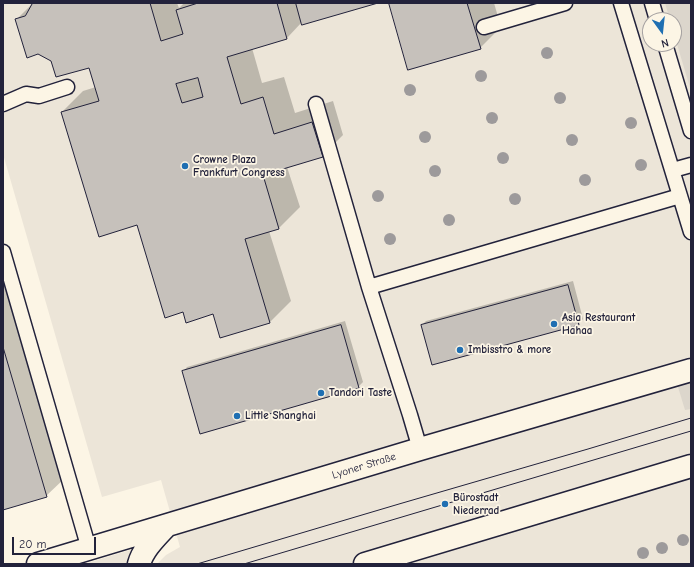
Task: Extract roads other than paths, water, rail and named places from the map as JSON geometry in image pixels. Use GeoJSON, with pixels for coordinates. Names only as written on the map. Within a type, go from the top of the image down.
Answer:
{"type":"FeatureCollection","features":[{"type":"Feature","properties":{"kind":"main road","name":"Lyoner Straße"},"geometry":{"type":"LineString","coordinates":[[38,564],[420,449],[691,370]]}},
{"type":"Feature","properties":{"kind":"main road"},"geometry":{"type":"LineString","coordinates":[[365,564],[691,466]]}},
{"type":"Feature","properties":{"kind":"main road"},"geometry":{"type":"LineString","coordinates":[[139,564],[141,557],[166,526]]}},
{"type":"Feature","properties":{"kind":"lane"},"geometry":{"type":"LineString","coordinates":[[484,27],[546,6],[565,3]]}},
{"type":"Feature","properties":{"kind":"lane"},"geometry":{"type":"LineString","coordinates":[[621,3],[691,232]]}},
{"type":"Feature","properties":{"kind":"lane"},"geometry":{"type":"LineString","coordinates":[[667,52],[691,131]]}},
{"type":"Feature","properties":{"kind":"lane"},"geometry":{"type":"LineString","coordinates":[[3,104],[26,94],[39,96],[67,87]]}},
{"type":"Feature","properties":{"kind":"lane"},"geometry":{"type":"LineString","coordinates":[[316,104],[369,287],[420,449]]}},
{"type":"Feature","properties":{"kind":"lane"},"geometry":{"type":"LineString","coordinates":[[673,170],[691,165]]}},
{"type":"Feature","properties":{"kind":"lane"},"geometry":{"type":"LineString","coordinates":[[369,287],[680,196]]}},
{"type":"Feature","properties":{"kind":"lane"},"geometry":{"type":"LineString","coordinates":[[3,252],[89,549]]}},
{"type":"Feature","properties":{"kind":"tram line"},"geometry":{"type":"LineString","coordinates":[[197,564],[691,418]]}},
{"type":"Feature","properties":{"kind":"tram line"},"geometry":{"type":"LineString","coordinates":[[244,564],[691,431]]}},
{"type":"Feature","properties":{"kind":"place","name":"Crowne Plaza Frankfurt Congress"},"geometry":{"type":"Point","coordinates":[185,166]}},
{"type":"Feature","properties":{"kind":"place","name":"Asia Restaurant Hahaa"},"geometry":{"type":"Point","coordinates":[554,324]}},
{"type":"Feature","properties":{"kind":"place","name":"Imbisstro & more"},"geometry":{"type":"Point","coordinates":[460,350]}},
{"type":"Feature","properties":{"kind":"place","name":"Tandori Taste"},"geometry":{"type":"Point","coordinates":[321,393]}},
{"type":"Feature","properties":{"kind":"place","name":"Little Shanghai"},"geometry":{"type":"Point","coordinates":[237,416]}},
{"type":"Feature","properties":{"kind":"place","name":"Bürostadt Niederrad"},"geometry":{"type":"Point","coordinates":[445,504]}}]}
